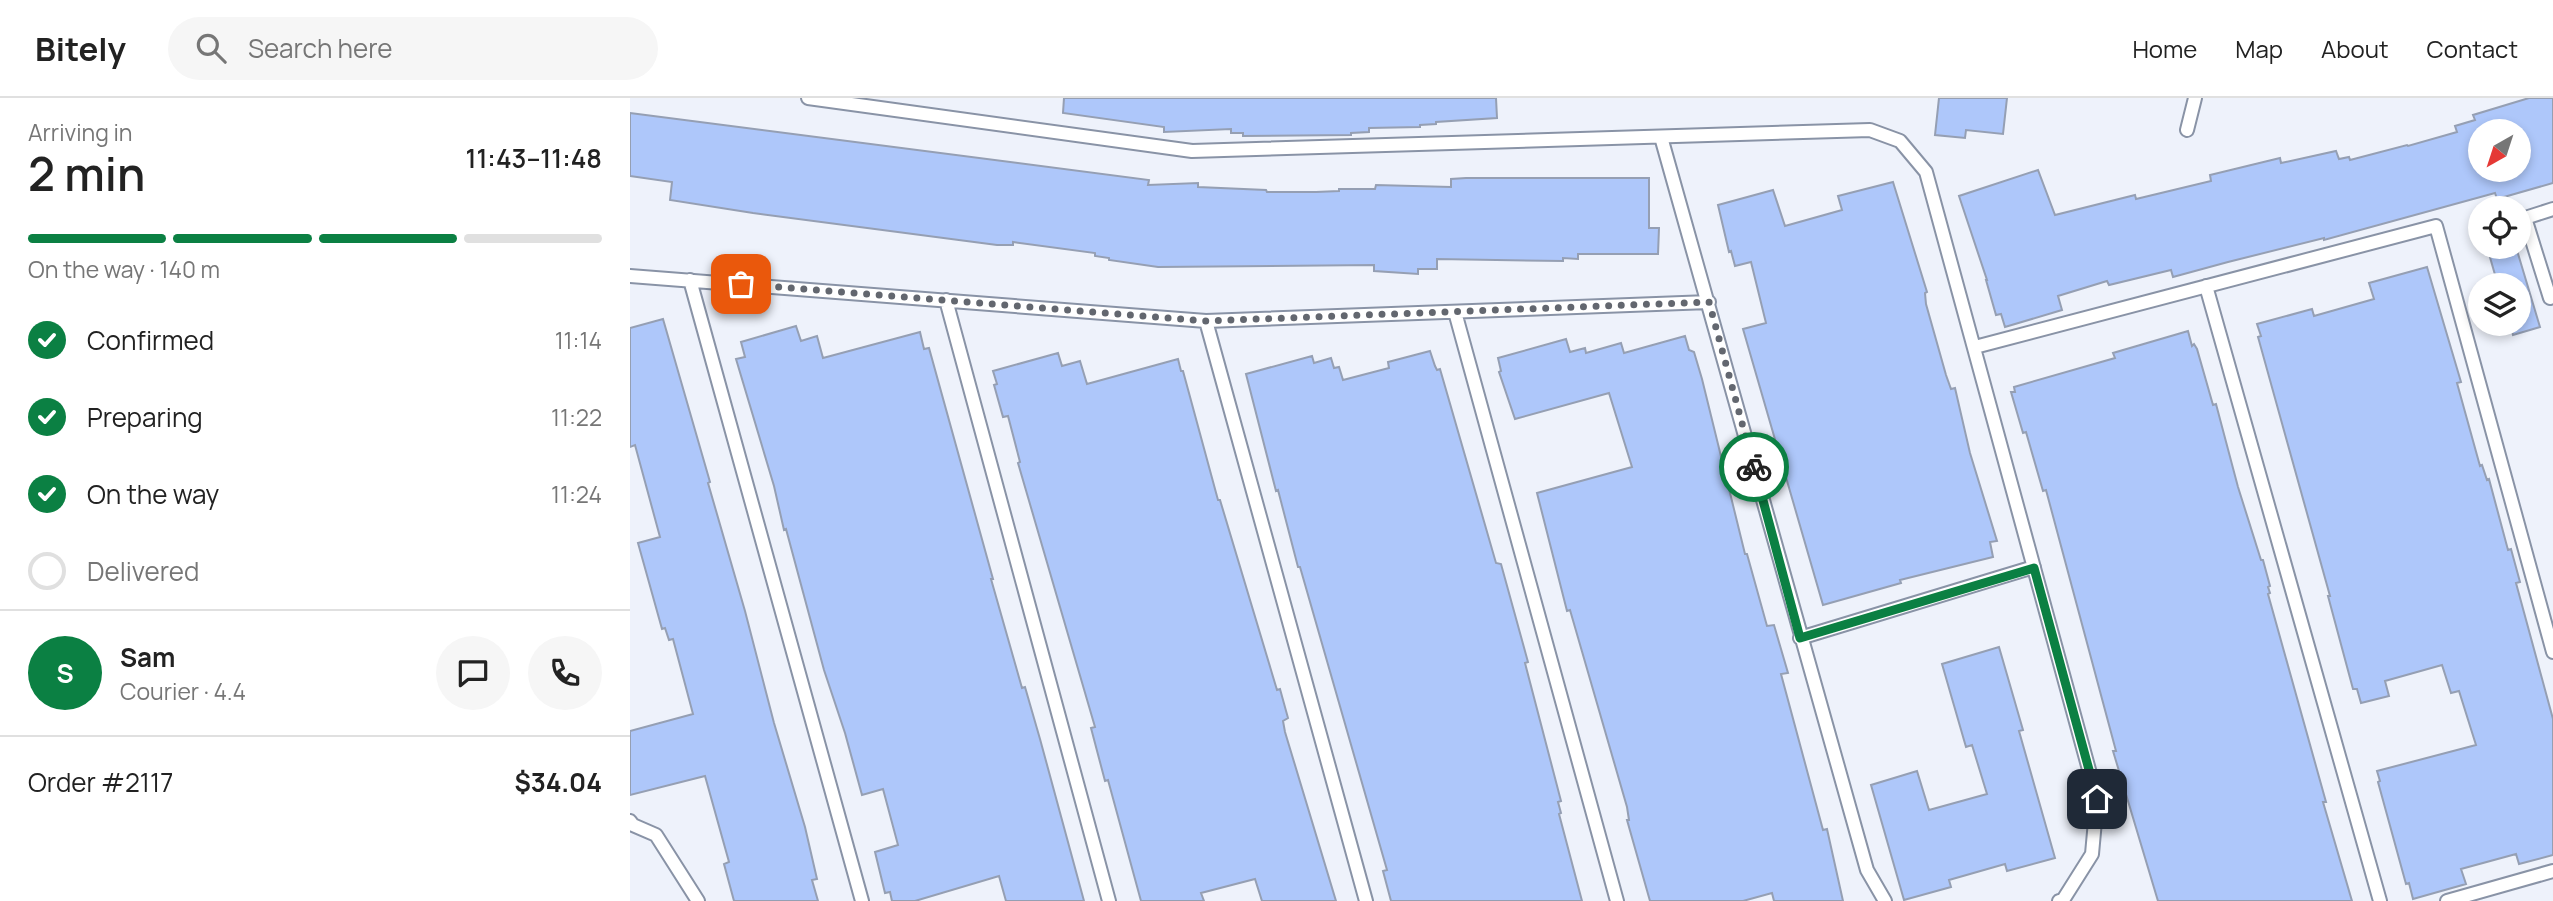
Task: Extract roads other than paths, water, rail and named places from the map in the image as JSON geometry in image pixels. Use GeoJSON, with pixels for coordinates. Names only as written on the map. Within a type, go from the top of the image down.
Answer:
{"type":"FeatureCollection","features":[{"type":"Feature","properties":{"kind":"lane"},"geometry":{"type":"LineString","coordinates":[[808,98],[1192,151],[1870,130],[1900,141],[1926,172],[2097,799],[2092,854],[2063,900],[2059,901]]}},
{"type":"Feature","properties":{"kind":"lane"},"geometry":{"type":"LineString","coordinates":[[2187,130],[2195,98]]}},
{"type":"Feature","properties":{"kind":"lane"},"geometry":{"type":"LineString","coordinates":[[1661,137],[1867,870],[1885,901]]}},
{"type":"Feature","properties":{"kind":"lane"},"geometry":{"type":"LineString","coordinates":[[2553,209],[2525,218],[2550,298],[2553,297]]}},
{"type":"Feature","properties":{"kind":"lane"},"geometry":{"type":"LineString","coordinates":[[1975,347],[2436,226],[2553,653]]}},
{"type":"Feature","properties":{"kind":"lane"},"geometry":{"type":"LineString","coordinates":[[630,276],[1206,321],[1709,302]]}},
{"type":"Feature","properties":{"kind":"lane"},"geometry":{"type":"LineString","coordinates":[[690,280],[862,901]]}},
{"type":"Feature","properties":{"kind":"lane"},"geometry":{"type":"LineString","coordinates":[[2206,286],[2380,901]]}},
{"type":"Feature","properties":{"kind":"lane"},"geometry":{"type":"LineString","coordinates":[[946,300],[1110,901]]}},
{"type":"Feature","properties":{"kind":"lane"},"geometry":{"type":"LineString","coordinates":[[1455,312],[1617,901]]}},
{"type":"Feature","properties":{"kind":"lane"},"geometry":{"type":"LineString","coordinates":[[1206,321],[1366,901]]}},
{"type":"Feature","properties":{"kind":"lane"},"geometry":{"type":"LineString","coordinates":[[1800,638],[2034,568]]}},
{"type":"Feature","properties":{"kind":"lane"},"geometry":{"type":"LineString","coordinates":[[630,821],[656,835],[698,901]]}},
{"type":"Feature","properties":{"kind":"lane"},"geometry":{"type":"LineString","coordinates":[[2447,901],[2553,871]]}}]}
